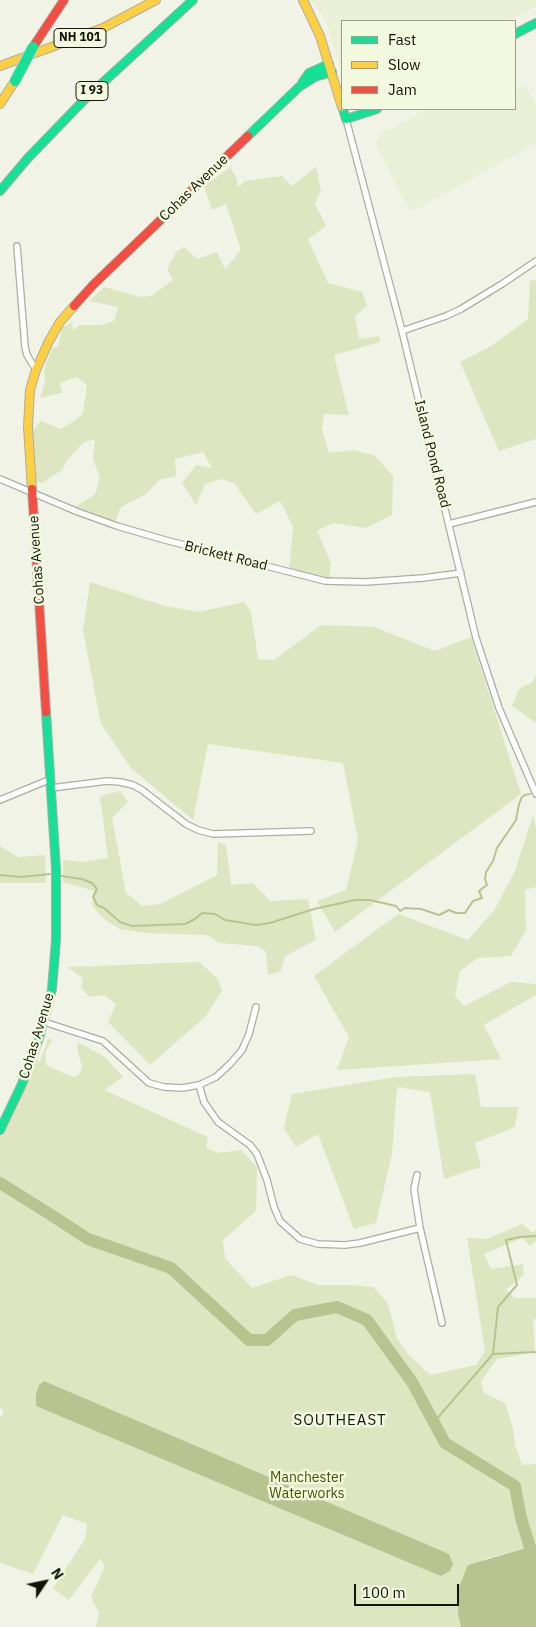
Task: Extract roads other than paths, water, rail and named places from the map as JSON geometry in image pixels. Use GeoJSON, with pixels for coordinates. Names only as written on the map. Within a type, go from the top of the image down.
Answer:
{"type":"FeatureCollection","features":[{"type":"Feature","properties":{"kind":"main road"},"geometry":{"type":"LineString","coordinates":[[0,104],[64,0]]}},
{"type":"Feature","properties":{"kind":"main road","name":"NH 101"},"geometry":{"type":"LineString","coordinates":[[0,66],[103,28],[156,0]]}},
{"type":"Feature","properties":{"kind":"main road","name":"I 93"},"geometry":{"type":"LineString","coordinates":[[0,191],[28,158],[84,99],[193,0]]}},
{"type":"Feature","properties":{"kind":"main road","name":"Island Pond Road"},"geometry":{"type":"LineString","coordinates":[[303,0],[314,20],[341,101]]}},
{"type":"Feature","properties":{"kind":"main road"},"geometry":{"type":"LineString","coordinates":[[516,33],[536,23]]}},
{"type":"Feature","properties":{"kind":"main road","name":"Cohas Avenue"},"geometry":{"type":"LineString","coordinates":[[0,1130],[31,1061],[44,1022],[52,990],[56,940],[56,869],[29,451],[30,390],[36,370],[56,329],[76,303],[299,86],[331,68]]}},
{"type":"Feature","properties":{"kind":"main road"},"geometry":{"type":"LineString","coordinates":[[344,111],[360,110]]}},
{"type":"Feature","properties":{"kind":"street","name":"Island Pond Road"},"geometry":{"type":"LineString","coordinates":[[344,111],[402,331],[462,573],[476,638],[491,685],[536,794]]}},
{"type":"Feature","properties":{"kind":"street"},"geometry":{"type":"LineString","coordinates":[[17,246],[25,347],[27,355],[36,370]]}},
{"type":"Feature","properties":{"kind":"street"},"geometry":{"type":"LineString","coordinates":[[402,331],[446,316],[460,309],[536,261]]}},
{"type":"Feature","properties":{"kind":"street","name":"Brickett Road"},"geometry":{"type":"LineString","coordinates":[[0,478],[78,512],[140,534],[325,581],[366,582],[462,573]]}},
{"type":"Feature","properties":{"kind":"street"},"geometry":{"type":"LineString","coordinates":[[449,524],[536,502]]}},
{"type":"Feature","properties":{"kind":"street"},"geometry":{"type":"LineString","coordinates":[[0,800],[51,783],[120,782],[133,785],[142,790],[186,824],[213,834],[311,831]]}},
{"type":"Feature","properties":{"kind":"street"},"geometry":{"type":"LineString","coordinates":[[44,1022],[102,1041],[149,1083],[164,1087],[182,1088],[199,1085],[216,1077],[242,1050],[249,1034],[256,1007]]}},
{"type":"Feature","properties":{"kind":"street"},"geometry":{"type":"LineString","coordinates":[[199,1085],[204,1102],[218,1122],[250,1145],[257,1154],[280,1221],[300,1238],[318,1244],[345,1245],[420,1228]]}},
{"type":"Feature","properties":{"kind":"street"},"geometry":{"type":"LineString","coordinates":[[417,1175],[414,1189],[420,1228],[442,1323]]}},
{"type":"Feature","properties":{"kind":"waterway"},"geometry":{"type":"LineString","coordinates":[[61,876],[82,879],[92,883],[97,889],[93,897],[97,905],[104,908],[120,922],[132,926],[185,924],[202,913],[215,914],[225,920],[256,925],[355,900],[370,900],[396,906],[400,911],[405,908],[421,909],[439,915],[449,910],[456,913],[465,913],[473,901],[482,898],[479,891],[487,885],[485,879],[486,872],[493,861],[497,848],[516,820],[522,797],[530,794]]}},
{"type":"Feature","properties":{"kind":"waterway"},"geometry":{"type":"LineString","coordinates":[[0,875],[21,877],[50,874]]}},
{"type":"Feature","properties":{"kind":"waterway"},"geometry":{"type":"LineString","coordinates":[[0,1183],[88,1239],[171,1268],[249,1340],[267,1340],[295,1315],[337,1307],[367,1320],[412,1382],[445,1443],[515,1486],[521,1518],[536,1567]]}},
{"type":"Feature","properties":{"kind":"waterway"},"geometry":{"type":"LineString","coordinates":[[434,1422],[493,1354],[498,1307],[517,1285],[506,1240],[536,1236]]}},
{"type":"Feature","properties":{"kind":"waterway"},"geometry":{"type":"LineString","coordinates":[[493,1354],[536,1352]]}},
{"type":"Feature","properties":{"kind":"district","name":"SOUTHEAST"},"geometry":{"type":"Point","coordinates":[340,1421]}},
{"type":"Feature","properties":{"kind":"park label","name":"Manchester Waterworks"},"geometry":{"type":"Point","coordinates":[307,1486]}}]}
